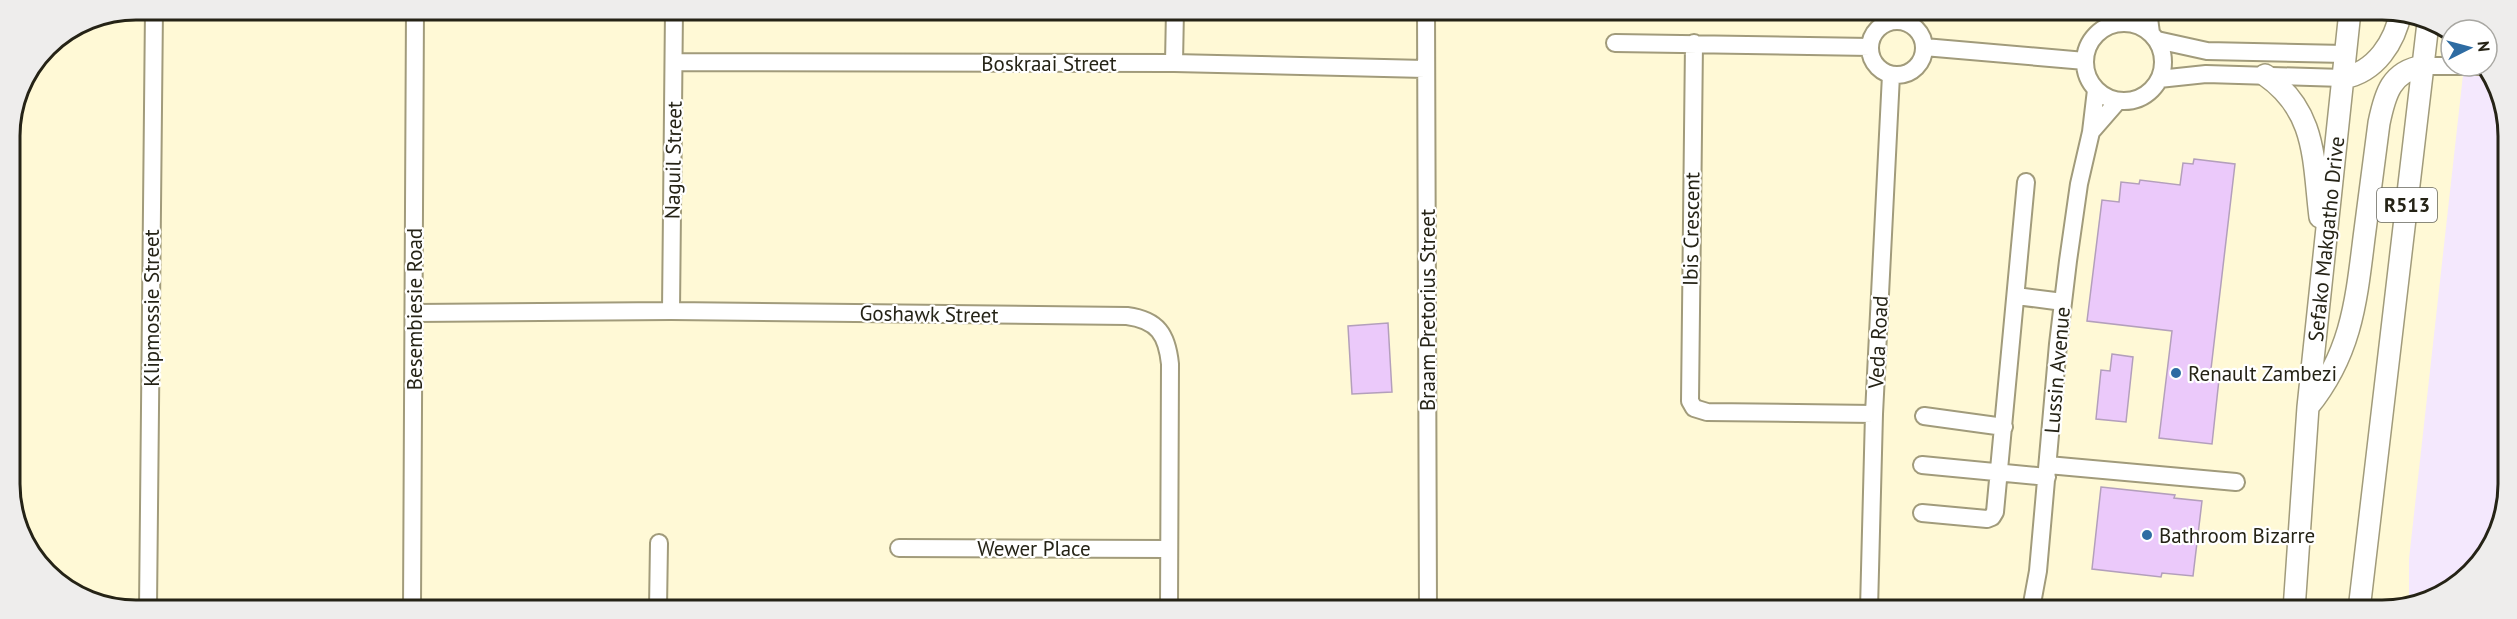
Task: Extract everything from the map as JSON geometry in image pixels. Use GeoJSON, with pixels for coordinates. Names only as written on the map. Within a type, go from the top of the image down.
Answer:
{"type":"FeatureCollection","features":[{"type":"Feature","properties":{"kind":"main road","name":"Sefako Makgatho Drive"},"geometry":{"type":"LineString","coordinates":[[2295,599],[2308,407],[2349,20]]}},
{"type":"Feature","properties":{"kind":"main road"},"geometry":{"type":"LineString","coordinates":[[2343,78],[2361,73],[2382,54],[2396,31],[2398,20]]}},
{"type":"Feature","properties":{"kind":"main road","name":"R513"},"geometry":{"type":"LineString","coordinates":[[2360,599],[2427,29]]}},
{"type":"Feature","properties":{"kind":"main road"},"geometry":{"type":"LineString","coordinates":[[2308,407],[2321,391],[2340,357],[2351,324],[2379,123],[2385,98],[2402,73],[2424,66]]}},
{"type":"Feature","properties":{"kind":"main road"},"geometry":{"type":"LineString","coordinates":[[2265,75],[2292,98],[2305,123],[2325,247]]}},
{"type":"Feature","properties":{"kind":"street","name":"Klipmossie Street"},"geometry":{"type":"LineString","coordinates":[[148,600],[154,20]]}},
{"type":"Feature","properties":{"kind":"street","name":"Besembiesie Road"},"geometry":{"type":"LineString","coordinates":[[412,600],[415,20]]}},
{"type":"Feature","properties":{"kind":"street","name":"Naguil Street"},"geometry":{"type":"LineString","coordinates":[[671,311],[675,20]]}},
{"type":"Feature","properties":{"kind":"street"},"geometry":{"type":"LineString","coordinates":[[1174,63],[1175,20]]}},
{"type":"Feature","properties":{"kind":"street","name":"Braam Pretorius Street"},"geometry":{"type":"LineString","coordinates":[[1426,20],[1428,599]]}},
{"type":"Feature","properties":{"kind":"street"},"geometry":{"type":"LineString","coordinates":[[1887,20],[1876,30],[1870,48],[1871,57],[1876,65],[1891,75],[1905,74],[1915,68],[1922,58],[1924,47],[1922,38],[1915,28],[1900,20]]}},
{"type":"Feature","properties":{"kind":"street"},"geometry":{"type":"LineString","coordinates":[[1924,47],[2085,61],[2087,48],[2094,36],[2116,20]]}},
{"type":"Feature","properties":{"kind":"street"},"geometry":{"type":"LineString","coordinates":[[2127,20],[2154,37],[2218,51],[2345,54]]}},
{"type":"Feature","properties":{"kind":"street"},"geometry":{"type":"LineString","coordinates":[[2096,90],[2118,101],[2130,101],[2142,97],[2152,89],[2159,79],[2163,59],[2150,20]]}},
{"type":"Feature","properties":{"kind":"street"},"geometry":{"type":"LineString","coordinates":[[1615,43],[1870,48]]}},
{"type":"Feature","properties":{"kind":"street","name":"Ibis Crescent"},"geometry":{"type":"LineString","coordinates":[[1694,43],[1690,401],[1694,408],[1707,412],[1874,414]]}},
{"type":"Feature","properties":{"kind":"street","name":"Lussin Avenue"},"geometry":{"type":"LineString","coordinates":[[2033,599],[2038,571],[2063,302],[2079,184],[2091,132],[2096,90],[2086,74],[2085,61]]}},
{"type":"Feature","properties":{"kind":"street","name":"Boskraai Street"},"geometry":{"type":"LineString","coordinates":[[674,62],[1174,63],[1425,69]]}},
{"type":"Feature","properties":{"kind":"street"},"geometry":{"type":"LineString","coordinates":[[2424,66],[2439,66]]}},
{"type":"Feature","properties":{"kind":"street"},"geometry":{"type":"LineString","coordinates":[[2159,79],[2206,74],[2343,78]]}},
{"type":"Feature","properties":{"kind":"street","name":"Veda Road"},"geometry":{"type":"LineString","coordinates":[[1869,599],[1874,414],[1891,75]]}},
{"type":"Feature","properties":{"kind":"street","name":"Lussin Avenue"},"geometry":{"type":"LineString","coordinates":[[2091,132],[2118,101]]}},
{"type":"Feature","properties":{"kind":"street"},"geometry":{"type":"LineString","coordinates":[[1922,513],[1986,519],[1992,517],[1995,512],[2026,182]]}},
{"type":"Feature","properties":{"kind":"street"},"geometry":{"type":"LineString","coordinates":[[2016,296],[2063,302]]}},
{"type":"Feature","properties":{"kind":"street","name":"Goshawk Street"},"geometry":{"type":"LineString","coordinates":[[415,313],[671,311],[1127,316],[1144,320],[1164,336],[1170,364],[1169,600]]}},
{"type":"Feature","properties":{"kind":"street"},"geometry":{"type":"LineString","coordinates":[[1924,416],[2004,427]]}},
{"type":"Feature","properties":{"kind":"street"},"geometry":{"type":"LineString","coordinates":[[1922,465],[1999,473],[2047,471],[2236,482]]}},
{"type":"Feature","properties":{"kind":"street"},"geometry":{"type":"LineString","coordinates":[[658,600],[659,543]]}},
{"type":"Feature","properties":{"kind":"street","name":"Wewer Place"},"geometry":{"type":"LineString","coordinates":[[899,548],[1169,549]]}},
{"type":"Feature","properties":{"kind":"shaded area"},"geometry":{"type":"Polygon","coordinates":[[[2463,78],[2482,78],[2494,105],[2498,136],[2498,484],[2495,506],[2489,528],[2469,560],[2440,584],[2409,596],[2409,559],[2463,78]]]}},
{"type":"Feature","properties":{"kind":"building"},"geometry":{"type":"Polygon","coordinates":[[[2194,159],[2235,164],[2211,369],[2220,370],[2212,444],[2159,438],[2172,331],[2087,321],[2102,200],[2119,202],[2121,182],[2139,184],[2140,180],[2180,185],[2183,163],[2193,164],[2194,159]]]}},
{"type":"Feature","properties":{"kind":"building"},"geometry":{"type":"Polygon","coordinates":[[[1388,323],[1392,392],[1352,394],[1348,326],[1388,323]]]}},
{"type":"Feature","properties":{"kind":"building"},"geometry":{"type":"Polygon","coordinates":[[[2112,354],[2133,357],[2126,422],[2096,419],[2101,370],[2110,371],[2112,354]]]}},
{"type":"Feature","properties":{"kind":"building","name":"Bathroom Bizarre"},"geometry":{"type":"Polygon","coordinates":[[[2101,487],[2175,495],[2174,498],[2202,501],[2193,576],[2162,573],[2161,577],[2092,569],[2101,487]]]}},
{"type":"Feature","properties":{"kind":"place","name":"Renault Zambezi"},"geometry":{"type":"Point","coordinates":[2176,373]}},
{"type":"Feature","properties":{"kind":"place","name":"Bathroom Bizarre"},"geometry":{"type":"Point","coordinates":[2147,535]}}]}
